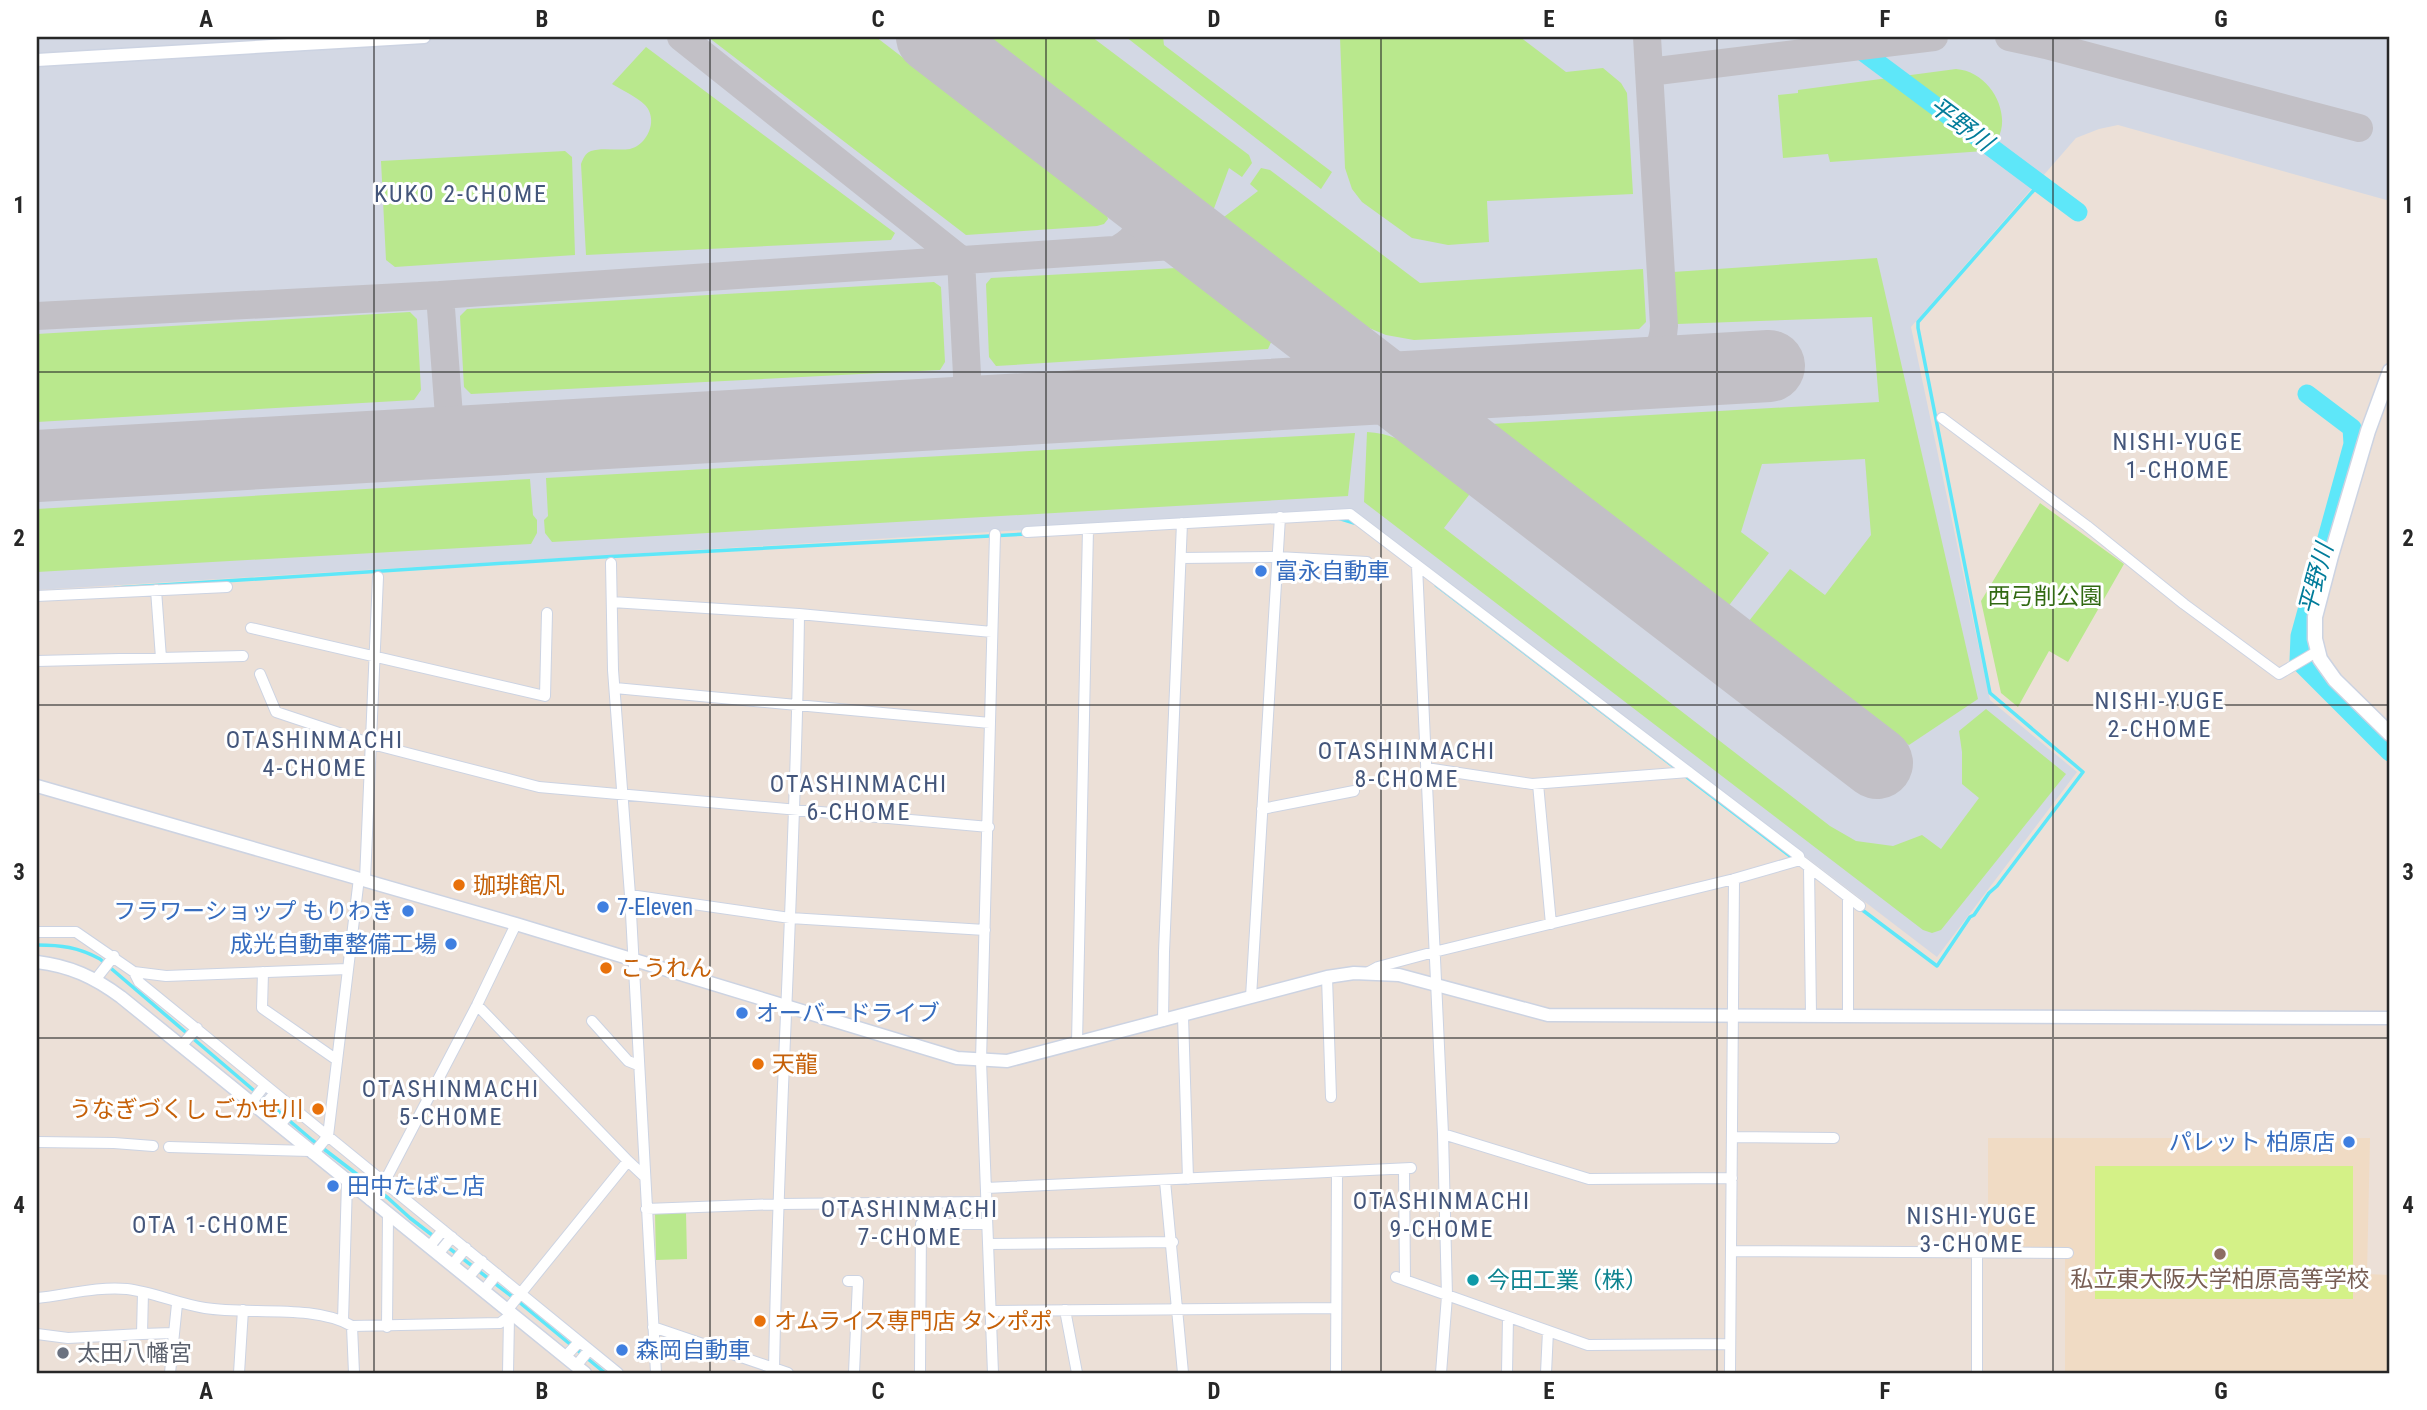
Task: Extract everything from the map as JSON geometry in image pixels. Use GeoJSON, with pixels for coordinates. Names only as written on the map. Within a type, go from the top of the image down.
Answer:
{"type":"FeatureCollection","features":[{"type":"Feature","properties":{"kind":"main road"},"geometry":{"type":"LineString","coordinates":[[2390,370],[2368,431],[2315,617],[2312,655],[2320,659],[2335,680],[2390,734]]}},
{"type":"Feature","properties":{"kind":"street"},"geometry":{"type":"LineString","coordinates":[[37,60],[313,41],[424,37]]}},
{"type":"Feature","properties":{"kind":"street"},"geometry":{"type":"LineString","coordinates":[[1942,418],[2279,674],[2312,655]]}},
{"type":"Feature","properties":{"kind":"street"},"geometry":{"type":"LineString","coordinates":[[1027,532],[1350,514],[1799,856],[1804,864],[1860,906]]}},
{"type":"Feature","properties":{"kind":"street"},"geometry":{"type":"LineString","coordinates":[[1251,998],[1280,517]]}},
{"type":"Feature","properties":{"kind":"street"},"geometry":{"type":"LineString","coordinates":[[1163,1021],[1182,523]]}},
{"type":"Feature","properties":{"kind":"street"},"geometry":{"type":"LineString","coordinates":[[1077,1044],[1088,528]]}},
{"type":"Feature","properties":{"kind":"street"},"geometry":{"type":"LineString","coordinates":[[993,1373],[981,1061],[995,534]]}},
{"type":"Feature","properties":{"kind":"street"},"geometry":{"type":"LineString","coordinates":[[1181,558],[1278,557],[1367,562]]}},
{"type":"Feature","properties":{"kind":"street"},"geometry":{"type":"LineString","coordinates":[[611,563],[615,688],[631,895],[656,1373]]}},
{"type":"Feature","properties":{"kind":"street"},"geometry":{"type":"LineString","coordinates":[[1417,566],[1443,1134],[1447,1296],[1441,1373]]}},
{"type":"Feature","properties":{"kind":"street"},"geometry":{"type":"LineString","coordinates":[[169,1147],[314,1151],[328,1136],[347,969],[362,879],[372,744],[378,577]]}},
{"type":"Feature","properties":{"kind":"street"},"geometry":{"type":"LineString","coordinates":[[37,597],[227,587]]}},
{"type":"Feature","properties":{"kind":"street"},"geometry":{"type":"LineString","coordinates":[[156,590],[161,658]]}},
{"type":"Feature","properties":{"kind":"street"},"geometry":{"type":"LineString","coordinates":[[612,602],[799,614],[992,632]]}},
{"type":"Feature","properties":{"kind":"street"},"geometry":{"type":"LineString","coordinates":[[251,628],[545,696],[547,613]]}},
{"type":"Feature","properties":{"kind":"street"},"geometry":{"type":"LineString","coordinates":[[774,1371],[795,809],[799,614]]}},
{"type":"Feature","properties":{"kind":"street"},"geometry":{"type":"LineString","coordinates":[[37,661],[243,656]]}},
{"type":"Feature","properties":{"kind":"street"},"geometry":{"type":"LineString","coordinates":[[260,674],[276,712],[372,744],[540,787],[989,827]]}},
{"type":"Feature","properties":{"kind":"street"},"geometry":{"type":"LineString","coordinates":[[615,688],[990,723]]}},
{"type":"Feature","properties":{"kind":"street"},"geometry":{"type":"LineString","coordinates":[[1426,768],[1538,784],[1689,772]]}},
{"type":"Feature","properties":{"kind":"street"},"geometry":{"type":"LineString","coordinates":[[1538,784],[1551,923]]}},
{"type":"Feature","properties":{"kind":"street"},"geometry":{"type":"LineString","coordinates":[[37,786],[516,924],[957,1058],[981,1061],[1007,1061],[1327,978],[1367,973],[1398,975],[1548,1015],[2390,1018]]}},
{"type":"Feature","properties":{"kind":"street"},"geometry":{"type":"LineString","coordinates":[[1262,809],[1354,791]]}},
{"type":"Feature","properties":{"kind":"street"},"geometry":{"type":"LineString","coordinates":[[1367,973],[1378,967],[1434,952],[1804,864]]}},
{"type":"Feature","properties":{"kind":"street"},"geometry":{"type":"LineString","coordinates":[[1804,864],[1811,1015]]}},
{"type":"Feature","properties":{"kind":"street"},"geometry":{"type":"LineString","coordinates":[[1730,1373],[1734,879]]}},
{"type":"Feature","properties":{"kind":"street"},"geometry":{"type":"LineString","coordinates":[[631,895],[790,918],[985,930]]}},
{"type":"Feature","properties":{"kind":"street"},"geometry":{"type":"LineString","coordinates":[[1848,897],[1848,1015]]}},
{"type":"Feature","properties":{"kind":"street"},"geometry":{"type":"LineString","coordinates":[[373,1196],[384,1181],[477,1005],[516,924]]}},
{"type":"Feature","properties":{"kind":"street"},"geometry":{"type":"LineString","coordinates":[[37,932],[76,932],[114,956],[134,972],[139,982],[579,1342],[578,1359]]}},
{"type":"Feature","properties":{"kind":"street"},"geometry":{"type":"LineString","coordinates":[[96,979],[114,956]]}},
{"type":"Feature","properties":{"kind":"street"},"geometry":{"type":"LineString","coordinates":[[37,962],[72,968],[96,979],[185,1043],[282,1123],[347,1182],[373,1196],[388,1215],[436,1247],[487,1287],[510,1311],[578,1359],[618,1373]]}},
{"type":"Feature","properties":{"kind":"street"},"geometry":{"type":"LineString","coordinates":[[134,972],[166,976],[347,969]]}},
{"type":"Feature","properties":{"kind":"street"},"geometry":{"type":"LineString","coordinates":[[263,972],[262,1008],[337,1060]]}},
{"type":"Feature","properties":{"kind":"street"},"geometry":{"type":"LineString","coordinates":[[1327,978],[1331,1097]]}},
{"type":"Feature","properties":{"kind":"street"},"geometry":{"type":"LineString","coordinates":[[477,1005],[644,1176]]}},
{"type":"Feature","properties":{"kind":"street"},"geometry":{"type":"LineString","coordinates":[[1183,1016],[1188,1180]]}},
{"type":"Feature","properties":{"kind":"street"},"geometry":{"type":"LineString","coordinates":[[592,1021],[628,1061],[638,1065]]}},
{"type":"Feature","properties":{"kind":"street"},"geometry":{"type":"LineString","coordinates":[[185,1043],[197,1028]]}},
{"type":"Feature","properties":{"kind":"street"},"geometry":{"type":"LineString","coordinates":[[258,1103],[265,1084]]}},
{"type":"Feature","properties":{"kind":"street"},"geometry":{"type":"LineString","coordinates":[[258,1103],[275,1093]]}},
{"type":"Feature","properties":{"kind":"street"},"geometry":{"type":"LineString","coordinates":[[282,1123],[294,1108]]}},
{"type":"Feature","properties":{"kind":"street"},"geometry":{"type":"LineString","coordinates":[[1443,1134],[1589,1179],[1732,1178]]}},
{"type":"Feature","properties":{"kind":"street"},"geometry":{"type":"LineString","coordinates":[[1733,1137],[1834,1138]]}},
{"type":"Feature","properties":{"kind":"street"},"geometry":{"type":"LineString","coordinates":[[37,1142],[153,1146]]}},
{"type":"Feature","properties":{"kind":"street"},"geometry":{"type":"LineString","coordinates":[[37,1298],[110,1289],[143,1292],[177,1304],[208,1309],[268,1310],[387,1327],[500,1323],[521,1293],[628,1161]]}},
{"type":"Feature","properties":{"kind":"street"},"geometry":{"type":"LineString","coordinates":[[986,1188],[1407,1168],[1401,1278],[1588,1345],[1730,1344]]}},
{"type":"Feature","properties":{"kind":"street"},"geometry":{"type":"LineString","coordinates":[[1336,1373],[1337,1172]]}},
{"type":"Feature","properties":{"kind":"street"},"geometry":{"type":"LineString","coordinates":[[1165,1181],[1183,1373]]}},
{"type":"Feature","properties":{"kind":"street"},"geometry":{"type":"LineString","coordinates":[[347,1182],[347,1323],[354,1373]]}},
{"type":"Feature","properties":{"kind":"street"},"geometry":{"type":"LineString","coordinates":[[646,1209],[780,1204],[986,1202]]}},
{"type":"Feature","properties":{"kind":"street"},"geometry":{"type":"LineString","coordinates":[[387,1327],[388,1215]]}},
{"type":"Feature","properties":{"kind":"street"},"geometry":{"type":"LineString","coordinates":[[920,1373],[921,1224],[987,1224]]}},
{"type":"Feature","properties":{"kind":"street"},"geometry":{"type":"LineString","coordinates":[[436,1247],[443,1230]]}},
{"type":"Feature","properties":{"kind":"street"},"geometry":{"type":"LineString","coordinates":[[436,1247],[452,1237]]}},
{"type":"Feature","properties":{"kind":"street"},"geometry":{"type":"LineString","coordinates":[[988,1244],[1172,1242]]}},
{"type":"Feature","properties":{"kind":"street"},"geometry":{"type":"LineString","coordinates":[[454,1262],[466,1248]]}},
{"type":"Feature","properties":{"kind":"street"},"geometry":{"type":"LineString","coordinates":[[1731,1251],[2068,1253]]}},
{"type":"Feature","properties":{"kind":"street"},"geometry":{"type":"LineString","coordinates":[[1977,1253],[1977,1373]]}},
{"type":"Feature","properties":{"kind":"street"},"geometry":{"type":"LineString","coordinates":[[470,1275],[482,1262]]}},
{"type":"Feature","properties":{"kind":"street"},"geometry":{"type":"LineString","coordinates":[[487,1287],[497,1274]]}},
{"type":"Feature","properties":{"kind":"street"},"geometry":{"type":"LineString","coordinates":[[848,1281],[858,1281],[854,1373]]}},
{"type":"Feature","properties":{"kind":"street"},"geometry":{"type":"LineString","coordinates":[[142,1334],[143,1292]]}},
{"type":"Feature","properties":{"kind":"street"},"geometry":{"type":"LineString","coordinates":[[170,1373],[177,1304]]}},
{"type":"Feature","properties":{"kind":"street"},"geometry":{"type":"LineString","coordinates":[[991,1311],[1336,1308]]}},
{"type":"Feature","properties":{"kind":"street"},"geometry":{"type":"LineString","coordinates":[[239,1373],[243,1310]]}},
{"type":"Feature","properties":{"kind":"street"},"geometry":{"type":"LineString","coordinates":[[1065,1310],[1077,1373]]}},
{"type":"Feature","properties":{"kind":"street"},"geometry":{"type":"LineString","coordinates":[[508,1373],[510,1311]]}},
{"type":"Feature","properties":{"kind":"street"},"geometry":{"type":"LineString","coordinates":[[1507,1373],[1508,1317]]}},
{"type":"Feature","properties":{"kind":"street"},"geometry":{"type":"LineString","coordinates":[[653,1328],[774,1371],[788,1373]]}},
{"type":"Feature","properties":{"kind":"street"},"geometry":{"type":"LineString","coordinates":[[1546,1373],[1548,1331]]}},
{"type":"Feature","properties":{"kind":"street"},"geometry":{"type":"LineString","coordinates":[[37,1334],[68,1338],[173,1334]]}},
{"type":"Feature","properties":{"kind":"shaded area"},"geometry":{"type":"Polygon","coordinates":[[[37,37],[2390,37],[2390,201],[2118,125],[2099,129],[2076,138],[1911,327],[1990,700],[2077,772],[1937,957],[1352,510],[37,590],[37,37]]]}},
{"type":"Feature","properties":{"kind":"shaded area","name":"私立東大阪大学柏原高等学校"},"geometry":{"type":"Polygon","coordinates":[[[1988,1138],[2370,1138],[2367,1274],[2390,1275],[2390,1373],[2065,1371],[2065,1258],[2071,1258],[2071,1250],[1988,1249],[1988,1138]]]}},
{"type":"Feature","properties":{"kind":"green space"},"geometry":{"type":"Polygon","coordinates":[[[708,37],[876,37],[1106,213],[1108,219],[1097,226],[966,235],[708,37]]]}},
{"type":"Feature","properties":{"kind":"green space"},"geometry":{"type":"Polygon","coordinates":[[[979,37],[1092,37],[1249,155],[1252,163],[1242,177],[1229,168],[1213,211],[979,37]]]}},
{"type":"Feature","properties":{"kind":"green space"},"geometry":{"type":"Polygon","coordinates":[[[1126,37],[1163,37],[1164,45],[1332,172],[1321,189],[1126,37]]]}},
{"type":"Feature","properties":{"kind":"green space"},"geometry":{"type":"Polygon","coordinates":[[[1340,37],[1520,37],[1566,72],[1603,68],[1621,83],[1627,93],[1633,194],[1487,201],[1489,242],[1448,245],[1412,238],[1362,202],[1352,189],[1345,168],[1340,37]]]}},
{"type":"Feature","properties":{"kind":"green space"},"geometry":{"type":"Polygon","coordinates":[[[646,47],[895,233],[891,240],[586,255],[581,164],[591,151],[630,149],[646,137],[651,124],[649,111],[638,99],[612,84],[646,47]]]}},
{"type":"Feature","properties":{"kind":"green space"},"geometry":{"type":"Polygon","coordinates":[[[1956,69],[1971,73],[1983,81],[1993,92],[1999,105],[2001,131],[1995,143],[1984,151],[1830,162],[1828,154],[1783,158],[1778,95],[1956,69]]]}},
{"type":"Feature","properties":{"kind":"green space"},"geometry":{"type":"Polygon","coordinates":[[[565,151],[572,157],[575,255],[395,267],[386,260],[381,161],[565,151]]]}},
{"type":"Feature","properties":{"kind":"green space"},"geometry":{"type":"Polygon","coordinates":[[[1261,168],[1270,170],[1420,283],[1643,269],[1646,322],[1639,329],[1414,340],[1386,335],[1362,325],[1220,220],[1258,191],[1250,184],[1261,168]]]}},
{"type":"Feature","properties":{"kind":"green space"},"geometry":{"type":"Polygon","coordinates":[[[1877,258],[1978,699],[1909,745],[1749,621],[1790,569],[1825,595],[1871,535],[1865,459],[1762,464],[1741,532],[1769,553],[1727,608],[1491,424],[1879,402],[1872,317],[1677,324],[1673,272],[1877,258]]]}},
{"type":"Feature","properties":{"kind":"green space"},"geometry":{"type":"Polygon","coordinates":[[[1177,268],[1272,340],[1268,349],[996,366],[989,357],[986,284],[991,278],[1177,268]]]}},
{"type":"Feature","properties":{"kind":"green space"},"geometry":{"type":"Polygon","coordinates":[[[934,282],[941,287],[945,362],[940,370],[471,394],[464,387],[460,316],[467,309],[934,282]]]}},
{"type":"Feature","properties":{"kind":"green space"},"geometry":{"type":"Polygon","coordinates":[[[410,312],[417,319],[421,390],[414,400],[37,422],[37,334],[410,312]]]}},
{"type":"Feature","properties":{"kind":"green space"},"geometry":{"type":"Polygon","coordinates":[[[1367,432],[1382,434],[1410,445],[1472,491],[1444,528],[1830,826],[1856,841],[1893,846],[1922,835],[1941,849],[1979,798],[1962,784],[1959,731],[1986,709],[2066,774],[1941,930],[1932,933],[1923,930],[1364,502],[1367,432]]]}},
{"type":"Feature","properties":{"kind":"green space"},"geometry":{"type":"Polygon","coordinates":[[[1355,433],[1348,496],[552,542],[545,533],[544,520],[548,516],[546,478],[1355,433]]]}},
{"type":"Feature","properties":{"kind":"green space"},"geometry":{"type":"Polygon","coordinates":[[[530,479],[533,515],[537,520],[537,533],[531,544],[37,572],[37,509],[530,479]]]}},
{"type":"Feature","properties":{"kind":"green space","name":"西弓削公園"},"geometry":{"type":"Polygon","coordinates":[[[2040,503],[2124,564],[2068,662],[2049,651],[2018,707],[2001,693],[1981,601],[2040,503]]]}},
{"type":"Feature","properties":{"kind":"green space"},"geometry":{"type":"Polygon","coordinates":[[[2095,1166],[2353,1166],[2353,1299],[2095,1299],[2095,1166]]]}},
{"type":"Feature","properties":{"kind":"green space"},"geometry":{"type":"Polygon","coordinates":[[[686,1212],[687,1259],[656,1260],[655,1213],[686,1212]]]}},
{"type":"Feature","properties":{"kind":"waterway","name":"平野川"},"geometry":{"type":"LineString","coordinates":[[1843,37],[2078,212]]}},
{"type":"Feature","properties":{"kind":"waterway"},"geometry":{"type":"LineString","coordinates":[[1861,909],[1937,966],[1970,917],[1997,886],[2083,772],[1990,693],[1918,328],[1918,322],[2041,182]]}},
{"type":"Feature","properties":{"kind":"waterway","name":"平野川"},"geometry":{"type":"LineString","coordinates":[[2307,394],[2352,428],[2353,444],[2300,636],[2299,661],[2390,752]]}},
{"type":"Feature","properties":{"kind":"waterway"},"geometry":{"type":"LineString","coordinates":[[1338,518],[1354,523]]}},
{"type":"Feature","properties":{"kind":"waterway"},"geometry":{"type":"LineString","coordinates":[[115,588],[602,557],[1027,534]]}},
{"type":"Feature","properties":{"kind":"waterway"},"geometry":{"type":"LineString","coordinates":[[1436,585],[1677,769]]}},
{"type":"Feature","properties":{"kind":"waterway"},"geometry":{"type":"LineString","coordinates":[[1683,774],[1794,859]]}},
{"type":"Feature","properties":{"kind":"waterway"},"geometry":{"type":"LineString","coordinates":[[37,945],[69,948],[100,959],[312,1140],[605,1373]]}},
{"type":"Feature","properties":{"kind":"taxiway"},"geometry":{"type":"LineString","coordinates":[[681,37],[961,260],[969,413]]}},
{"type":"Feature","properties":{"kind":"taxiway"},"geometry":{"type":"LineString","coordinates":[[1633,373],[1659,348],[1664,326],[1647,37]]}},
{"type":"Feature","properties":{"kind":"taxiway"},"geometry":{"type":"LineString","coordinates":[[1649,72],[1934,37]]}},
{"type":"Feature","properties":{"kind":"taxiway"},"geometry":{"type":"LineString","coordinates":[[2009,37],[2359,128]]}},
{"type":"Feature","properties":{"kind":"taxiway"},"geometry":{"type":"LineString","coordinates":[[1118,249],[1127,244],[1137,232],[1140,218],[1135,192]]}},
{"type":"Feature","properties":{"kind":"taxiway"},"geometry":{"type":"LineString","coordinates":[[37,316],[440,295],[1203,244]]}},
{"type":"Feature","properties":{"kind":"taxiway"},"geometry":{"type":"LineString","coordinates":[[440,295],[451,443]]}},
{"type":"Feature","properties":{"kind":"runway"},"geometry":{"type":"LineString","coordinates":[[932,37],[1877,763]]}},
{"type":"Feature","properties":{"kind":"runway"},"geometry":{"type":"LineString","coordinates":[[37,466],[1769,366]]}},
{"type":"Feature","properties":{"kind":"place","name":"富永自動車"},"geometry":{"type":"Point","coordinates":[1261,571]}},
{"type":"Feature","properties":{"kind":"place","name":"珈琲館凡"},"geometry":{"type":"Point","coordinates":[459,885]}},
{"type":"Feature","properties":{"kind":"place","name":"7-Eleven"},"geometry":{"type":"Point","coordinates":[603,907]}},
{"type":"Feature","properties":{"kind":"place","name":"フラワーショップ もりわき"},"geometry":{"type":"Point","coordinates":[408,911]}},
{"type":"Feature","properties":{"kind":"place","name":"成光自動車整備工場"},"geometry":{"type":"Point","coordinates":[451,944]}},
{"type":"Feature","properties":{"kind":"place","name":"こうれん"},"geometry":{"type":"Point","coordinates":[606,968]}},
{"type":"Feature","properties":{"kind":"place","name":"オーバードライブ"},"geometry":{"type":"Point","coordinates":[742,1013]}},
{"type":"Feature","properties":{"kind":"place","name":"天龍"},"geometry":{"type":"Point","coordinates":[758,1064]}},
{"type":"Feature","properties":{"kind":"place","name":"うなぎづくし ごかせ川"},"geometry":{"type":"Point","coordinates":[318,1109]}},
{"type":"Feature","properties":{"kind":"place","name":"パレット 柏原店"},"geometry":{"type":"Point","coordinates":[2349,1142]}},
{"type":"Feature","properties":{"kind":"place","name":"田中たばこ店"},"geometry":{"type":"Point","coordinates":[333,1186]}},
{"type":"Feature","properties":{"kind":"place","name":"私立東大阪大学柏原高等学校"},"geometry":{"type":"Point","coordinates":[2220,1254]}},
{"type":"Feature","properties":{"kind":"place","name":"今田工業（株）"},"geometry":{"type":"Point","coordinates":[1473,1280]}},
{"type":"Feature","properties":{"kind":"place","name":"オムライス専門店 タンポポ"},"geometry":{"type":"Point","coordinates":[760,1321]}},
{"type":"Feature","properties":{"kind":"place","name":"森岡自動車"},"geometry":{"type":"Point","coordinates":[622,1350]}},
{"type":"Feature","properties":{"kind":"place","name":"太田八幡宮"},"geometry":{"type":"Point","coordinates":[63,1353]}},
{"type":"Feature","properties":{"kind":"district","name":"KUKO 2-CHOME"},"geometry":{"type":"Point","coordinates":[461,194]}},
{"type":"Feature","properties":{"kind":"district","name":"NISHI-YUGE 1-CHOME"},"geometry":{"type":"Point","coordinates":[2178,456]}},
{"type":"Feature","properties":{"kind":"district","name":"NISHI-YUGE 2-CHOME"},"geometry":{"type":"Point","coordinates":[2160,715]}},
{"type":"Feature","properties":{"kind":"district","name":"OTASHINMACHI 4-CHOME"},"geometry":{"type":"Point","coordinates":[315,754]}},
{"type":"Feature","properties":{"kind":"district","name":"OTASHINMACHI 8-CHOME"},"geometry":{"type":"Point","coordinates":[1407,765]}},
{"type":"Feature","properties":{"kind":"district","name":"OTASHINMACHI 6-CHOME"},"geometry":{"type":"Point","coordinates":[859,798]}},
{"type":"Feature","properties":{"kind":"district","name":"OTASHINMACHI 5-CHOME"},"geometry":{"type":"Point","coordinates":[451,1103]}},
{"type":"Feature","properties":{"kind":"district","name":"OTASHINMACHI 9-CHOME"},"geometry":{"type":"Point","coordinates":[1442,1215]}},
{"type":"Feature","properties":{"kind":"district","name":"OTASHINMACHI 7-CHOME"},"geometry":{"type":"Point","coordinates":[910,1223]}},
{"type":"Feature","properties":{"kind":"district","name":"OTA 1-CHOME"},"geometry":{"type":"Point","coordinates":[211,1225]}},
{"type":"Feature","properties":{"kind":"district","name":"NISHI-YUGE 3-CHOME"},"geometry":{"type":"Point","coordinates":[1972,1230]}}]}
